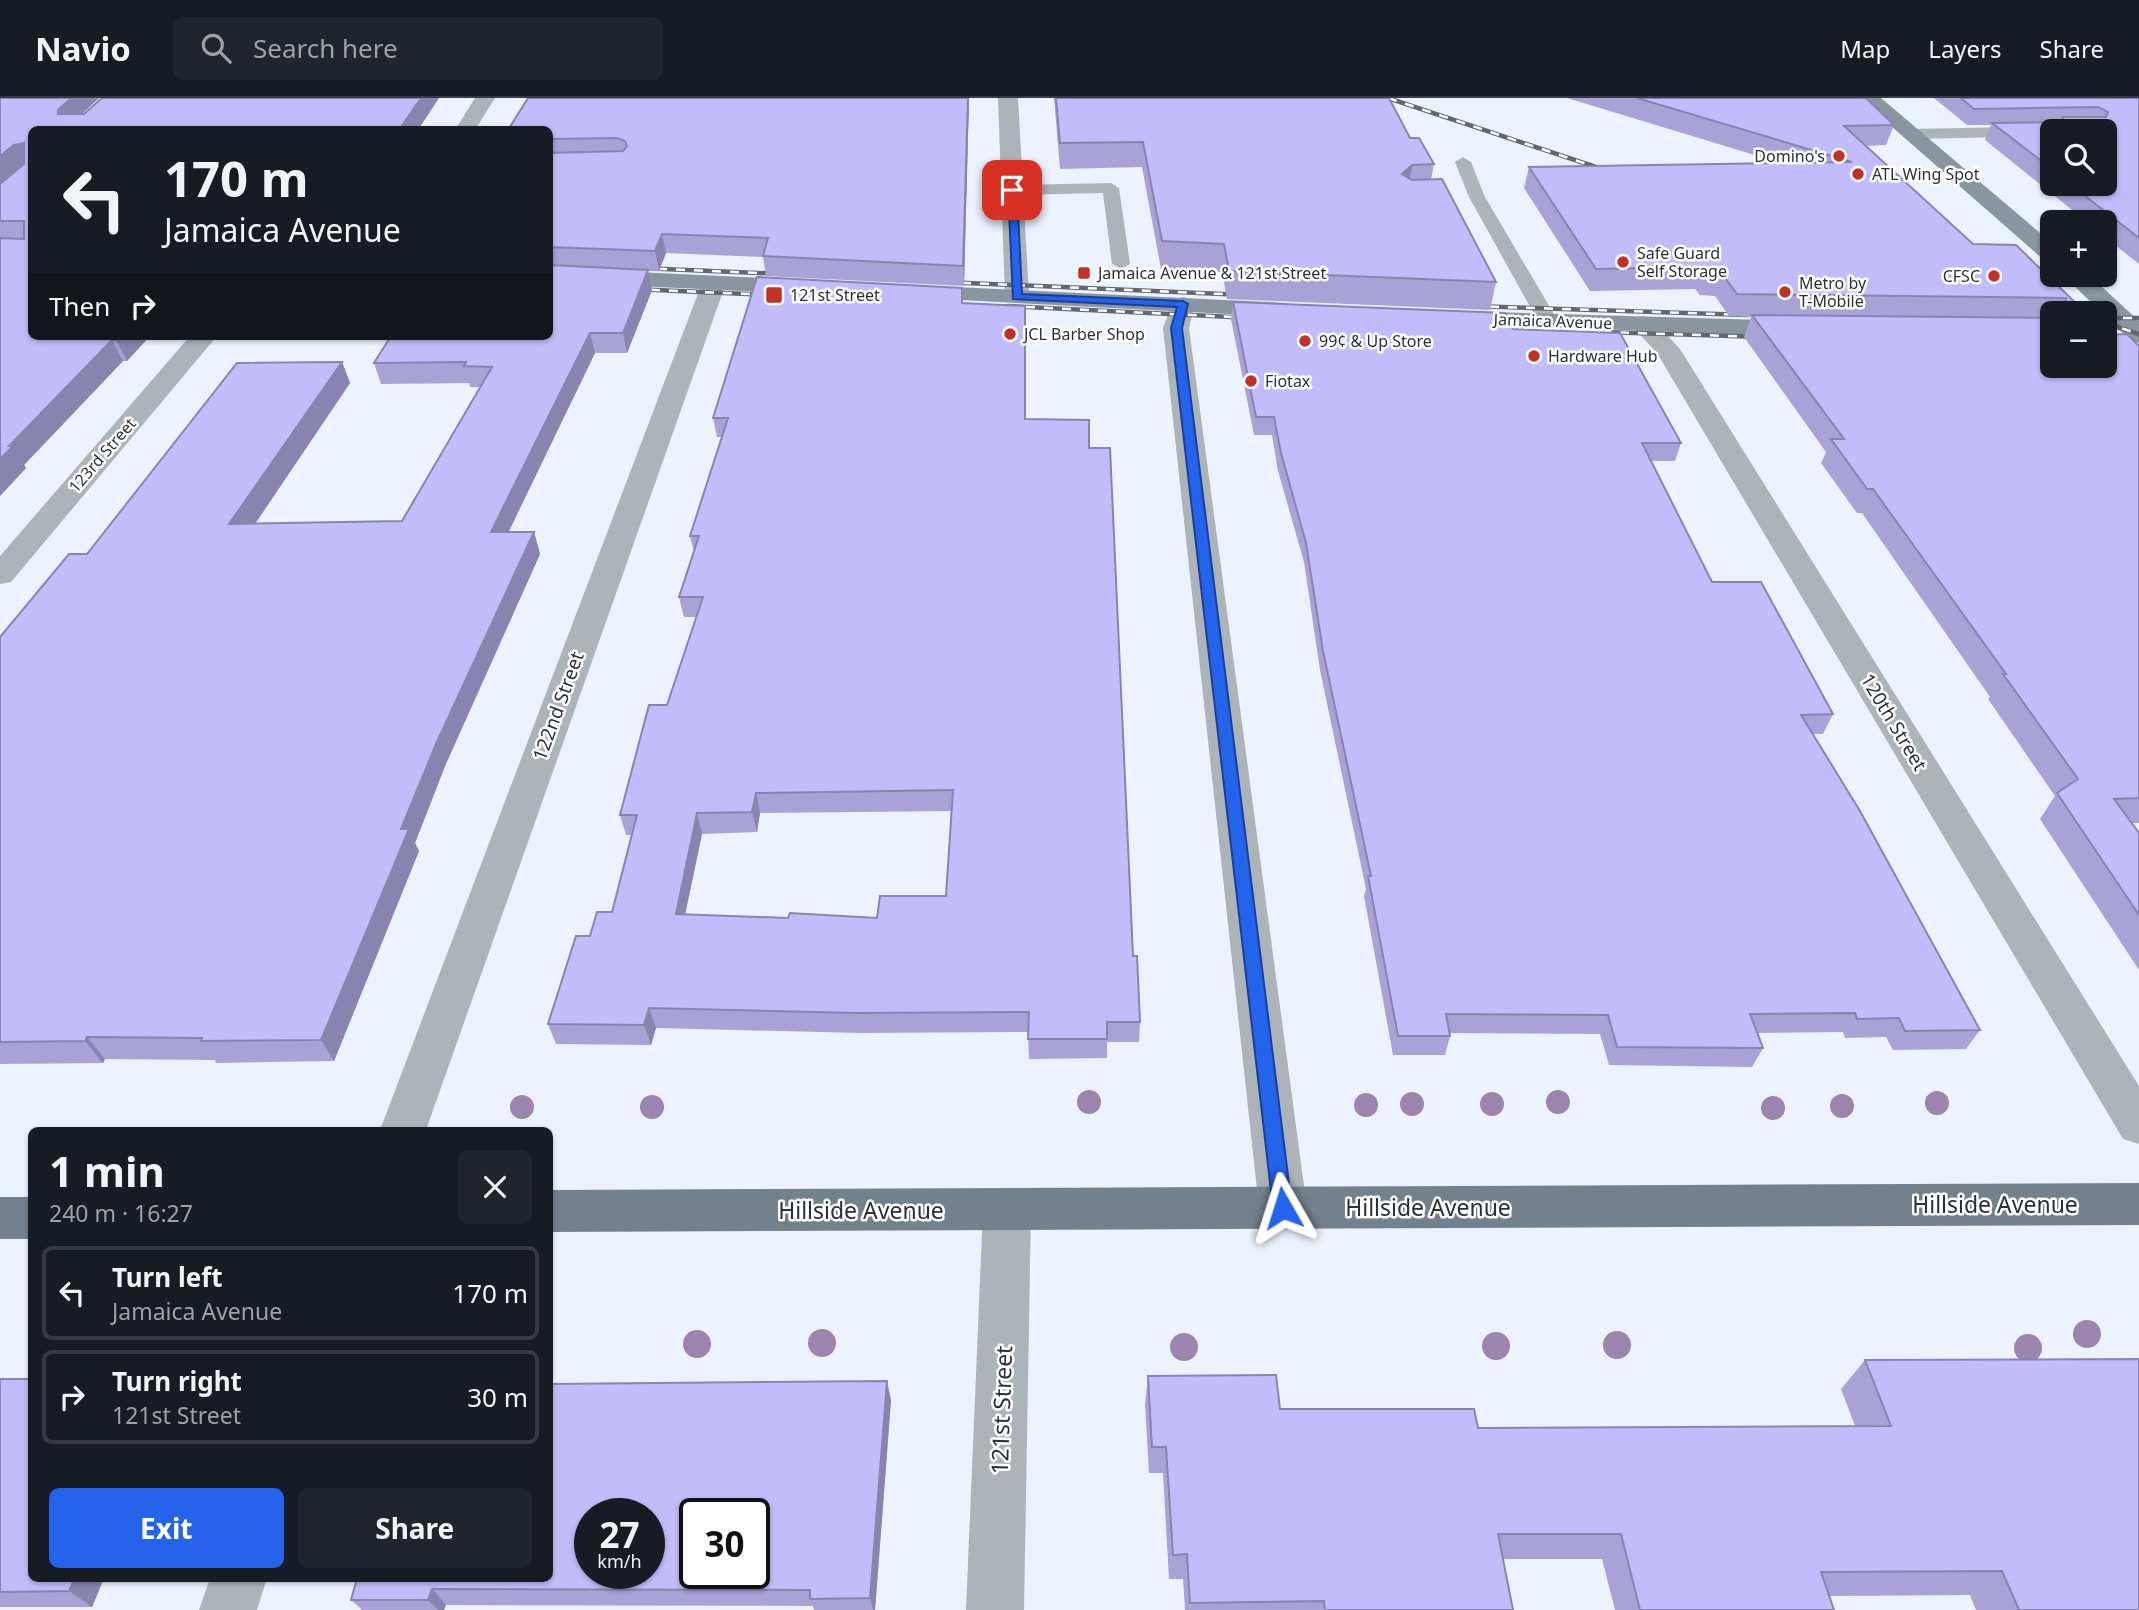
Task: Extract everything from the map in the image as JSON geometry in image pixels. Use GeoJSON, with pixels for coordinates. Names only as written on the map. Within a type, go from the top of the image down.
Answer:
{"type":"FeatureCollection","features":[{"type":"Feature","properties":{"kind":"main road"},"geometry":{"type":"LineString","coordinates":[[1870,98],[2040,245]]}},
{"type":"Feature","properties":{"kind":"main road"},"geometry":{"type":"LineString","coordinates":[[553,275],[828,288]]}},
{"type":"Feature","properties":{"kind":"main road"},"geometry":{"type":"LineString","coordinates":[[2088,287],[2137,332]]}},
{"type":"Feature","properties":{"kind":"main road"},"geometry":{"type":"LineString","coordinates":[[882,290],[1307,311]]}},
{"type":"Feature","properties":{"kind":"main road","name":"Jamaica Avenue"},"geometry":{"type":"LineString","coordinates":[[1432,317],[1825,329]]}},
{"type":"Feature","properties":{"kind":"main road"},"geometry":{"type":"LineString","coordinates":[[2117,331],[2137,332]]}},
{"type":"Feature","properties":{"kind":"main road","name":"Hillside Avenue"},"geometry":{"type":"LineString","coordinates":[[553,1211],[2139,1204]]}},
{"type":"Feature","properties":{"kind":"main road"},"geometry":{"type":"LineString","coordinates":[[0,1218],[28,1218]]}},
{"type":"Feature","properties":{"kind":"street"},"geometry":{"type":"LineString","coordinates":[[468,126],[485,98]]}},
{"type":"Feature","properties":{"kind":"street"},"geometry":{"type":"LineString","coordinates":[[1008,98],[1017,296]]}},
{"type":"Feature","properties":{"kind":"street","name":"122nd Street"},"geometry":{"type":"LineString","coordinates":[[404,1127],[714,283]]}},
{"type":"Feature","properties":{"kind":"street"},"geometry":{"type":"LineString","coordinates":[[1183,304],[1177,328],[1283,1208]]}},
{"type":"Feature","properties":{"kind":"street","name":"120th Street"},"geometry":{"type":"LineString","coordinates":[[1643,324],[1667,349],[2139,1125]]}},
{"type":"Feature","properties":{"kind":"street","name":"123rd Street"},"geometry":{"type":"LineString","coordinates":[[0,575],[201,340]]}},
{"type":"Feature","properties":{"kind":"street","name":"121st Street"},"geometry":{"type":"LineString","coordinates":[[995,1610],[1007,1209]]}},
{"type":"Feature","properties":{"kind":"street"},"geometry":{"type":"LineString","coordinates":[[228,1610],[238,1582]]}},
{"type":"Feature","properties":{"kind":"lane"},"geometry":{"type":"LineString","coordinates":[[1912,134],[2040,131]]}},
{"type":"Feature","properties":{"kind":"lane"},"geometry":{"type":"LineString","coordinates":[[1463,162],[1470,197],[1548,321]]}},
{"type":"Feature","properties":{"kind":"lane"},"geometry":{"type":"LineString","coordinates":[[1012,190],[1111,188],[1121,264]]}},
{"type":"Feature","properties":{"kind":"building"},"geometry":{"type":"Polygon","coordinates":[[[0,98],[71,98],[58,110],[58,114],[84,114],[102,98],[421,98],[402,126],[28,126],[28,340],[112,340],[9,446],[13,446],[0,459],[0,238],[24,239],[24,221],[0,221],[0,184],[24,164],[24,143],[14,145],[0,156],[0,98]]]}},
{"type":"Feature","properties":{"kind":"building"},"geometry":{"type":"Polygon","coordinates":[[[528,98],[968,98],[963,266],[763,256],[768,238],[662,234],[655,251],[553,247],[553,153],[623,151],[627,146],[625,141],[617,138],[553,139],[553,126],[510,126],[528,98]]]}},
{"type":"Feature","properties":{"kind":"building"},"geometry":{"type":"Polygon","coordinates":[[[1056,98],[1389,98],[1410,138],[1419,138],[1434,164],[1412,165],[1402,174],[1412,180],[1442,179],[1496,282],[1229,271],[1224,244],[1162,241],[1143,142],[1060,143],[1056,98]]]}},
{"type":"Feature","properties":{"kind":"building"},"geometry":{"type":"Polygon","coordinates":[[[1637,98],[1866,98],[1894,125],[1844,126],[1973,244],[2016,245],[2040,268],[2040,287],[2059,287],[2074,301],[2066,301],[2066,298],[1737,294],[1722,274],[1707,273],[1702,267],[1596,269],[1529,167],[1852,162],[1637,98]]]}},
{"type":"Feature","properties":{"kind":"building"},"geometry":{"type":"Polygon","coordinates":[[[1961,98],[2139,98],[2139,238],[2117,221],[2117,210],[2103,210],[2085,196],[2117,196],[2117,119],[2062,119],[2106,117],[2108,112],[2098,107],[1974,109],[1961,98]]]}},
{"type":"Feature","properties":{"kind":"building"},"geometry":{"type":"Polygon","coordinates":[[[2040,122],[2040,160],[1992,123],[2040,122]]]}},
{"type":"Feature","properties":{"kind":"building"},"geometry":{"type":"Polygon","coordinates":[[[553,265],[648,270],[623,333],[590,333],[491,532],[534,532],[436,744],[401,829],[409,829],[321,1040],[201,1041],[202,1038],[87,1037],[85,1041],[0,1042],[0,637],[69,554],[87,554],[237,363],[342,362],[229,524],[402,521],[492,367],[464,366],[466,362],[374,363],[388,340],[553,340],[553,265]]]}},
{"type":"Feature","properties":{"kind":"building"},"geometry":{"type":"Polygon","coordinates":[[[757,277],[962,288],[962,303],[1025,306],[1025,419],[1089,420],[1089,448],[1110,448],[1133,956],[1137,956],[1140,1022],[1107,1022],[1107,1039],[1028,1039],[1029,1012],[857,1013],[649,1008],[644,1025],[548,1024],[576,936],[590,936],[597,912],[612,912],[637,815],[620,815],[649,705],[667,705],[703,597],[679,597],[699,536],[690,536],[728,418],[713,418],[757,277]],[[953,790],[756,793],[752,812],[697,813],[676,914],[788,918],[790,913],[877,918],[880,896],[946,896],[953,790]]]}},
{"type":"Feature","properties":{"kind":"building"},"geometry":{"type":"Polygon","coordinates":[[[1233,302],[1505,313],[1513,329],[1620,333],[1681,443],[1642,443],[1712,582],[1761,582],[1833,714],[1801,715],[1860,811],[1980,1030],[1905,1031],[1899,1018],[1857,1019],[1855,1013],[1750,1014],[1763,1048],[1617,1047],[1608,1015],[1446,1014],[1450,1036],[1398,1036],[1368,876],[1371,876],[1323,651],[1306,543],[1274,417],[1256,417],[1233,302]]]}},
{"type":"Feature","properties":{"kind":"building"},"geometry":{"type":"Polygon","coordinates":[[[1752,315],[2040,318],[2040,378],[2117,378],[2117,335],[2127,334],[2139,346],[2139,798],[2114,799],[2139,833],[2139,915],[2057,793],[2078,779],[1873,489],[1867,489],[1831,439],[1844,439],[1752,315]]]}},
{"type":"Feature","properties":{"kind":"building"},"geometry":{"type":"Polygon","coordinates":[[[2139,1359],[2139,1610],[2019,1610],[2002,1571],[1821,1572],[1834,1610],[1640,1610],[1621,1534],[1498,1534],[1513,1610],[1325,1610],[1324,1601],[1190,1603],[1187,1554],[1173,1555],[1166,1447],[1152,1447],[1148,1376],[1276,1375],[1280,1409],[1474,1409],[1478,1428],[1891,1426],[1865,1360],[2139,1359]]]}},
{"type":"Feature","properties":{"kind":"building"},"geometry":{"type":"Polygon","coordinates":[[[0,1379],[28,1379],[28,1582],[73,1582],[69,1591],[0,1592],[0,1379]]]}},
{"type":"Feature","properties":{"kind":"building"},"geometry":{"type":"Polygon","coordinates":[[[887,1381],[870,1598],[810,1599],[810,1590],[432,1589],[428,1600],[351,1600],[356,1582],[553,1582],[553,1384],[887,1381]]]}},
{"type":"Feature","properties":{"kind":"railway"},"geometry":{"type":"LineString","coordinates":[[1388,98],[1611,172]]}},
{"type":"Feature","properties":{"kind":"railway"},"geometry":{"type":"LineString","coordinates":[[640,268],[783,274]]}},
{"type":"Feature","properties":{"kind":"railway"},"geometry":{"type":"LineString","coordinates":[[944,282],[1245,295]]}},
{"type":"Feature","properties":{"kind":"railway"},"geometry":{"type":"LineString","coordinates":[[633,289],[770,295]]}},
{"type":"Feature","properties":{"kind":"railway"},"geometry":{"type":"LineString","coordinates":[[1008,306],[1252,318]]}},
{"type":"Feature","properties":{"kind":"railway"},"geometry":{"type":"LineString","coordinates":[[1472,306],[1748,315]]}},
{"type":"Feature","properties":{"kind":"railway"},"geometry":{"type":"LineString","coordinates":[[2117,318],[2139,318]]}},
{"type":"Feature","properties":{"kind":"railway"},"geometry":{"type":"LineString","coordinates":[[2117,327],[2139,334]]}},
{"type":"Feature","properties":{"kind":"railway"},"geometry":{"type":"LineString","coordinates":[[1602,332],[1763,337],[1752,337]]}},
{"type":"Feature","properties":{"kind":"place","name":"Domino's"},"geometry":{"type":"Point","coordinates":[1839,156]}},
{"type":"Feature","properties":{"kind":"place","name":"ATL Wing Spot"},"geometry":{"type":"Point","coordinates":[1858,174]}},
{"type":"Feature","properties":{"kind":"place","name":"Safe Guard Self Storage"},"geometry":{"type":"Point","coordinates":[1623,262]}},
{"type":"Feature","properties":{"kind":"place","name":"Jamaica Avenue & 121st Street"},"geometry":{"type":"Point","coordinates":[1084,273]}},
{"type":"Feature","properties":{"kind":"place","name":"CFSC"},"geometry":{"type":"Point","coordinates":[1994,276]}},
{"type":"Feature","properties":{"kind":"place","name":"Metro by T-Mobile"},"geometry":{"type":"Point","coordinates":[1785,292]}},
{"type":"Feature","properties":{"kind":"place","name":"121st Street"},"geometry":{"type":"Point","coordinates":[774,295]}},
{"type":"Feature","properties":{"kind":"place","name":"JCL Barber Shop"},"geometry":{"type":"Point","coordinates":[1010,334]}},
{"type":"Feature","properties":{"kind":"place","name":"99¢ & Up Store"},"geometry":{"type":"Point","coordinates":[1305,341]}},
{"type":"Feature","properties":{"kind":"place","name":"Hardware Hub"},"geometry":{"type":"Point","coordinates":[1534,356]}},
{"type":"Feature","properties":{"kind":"place","name":"Fiotax"},"geometry":{"type":"Point","coordinates":[1251,381]}},
{"type":"Feature","properties":{"kind":"route"},"geometry":{"type":"LineString","coordinates":[[1012,190],[1017,296],[1183,304],[1177,328],[1283,1208]]}}]}
